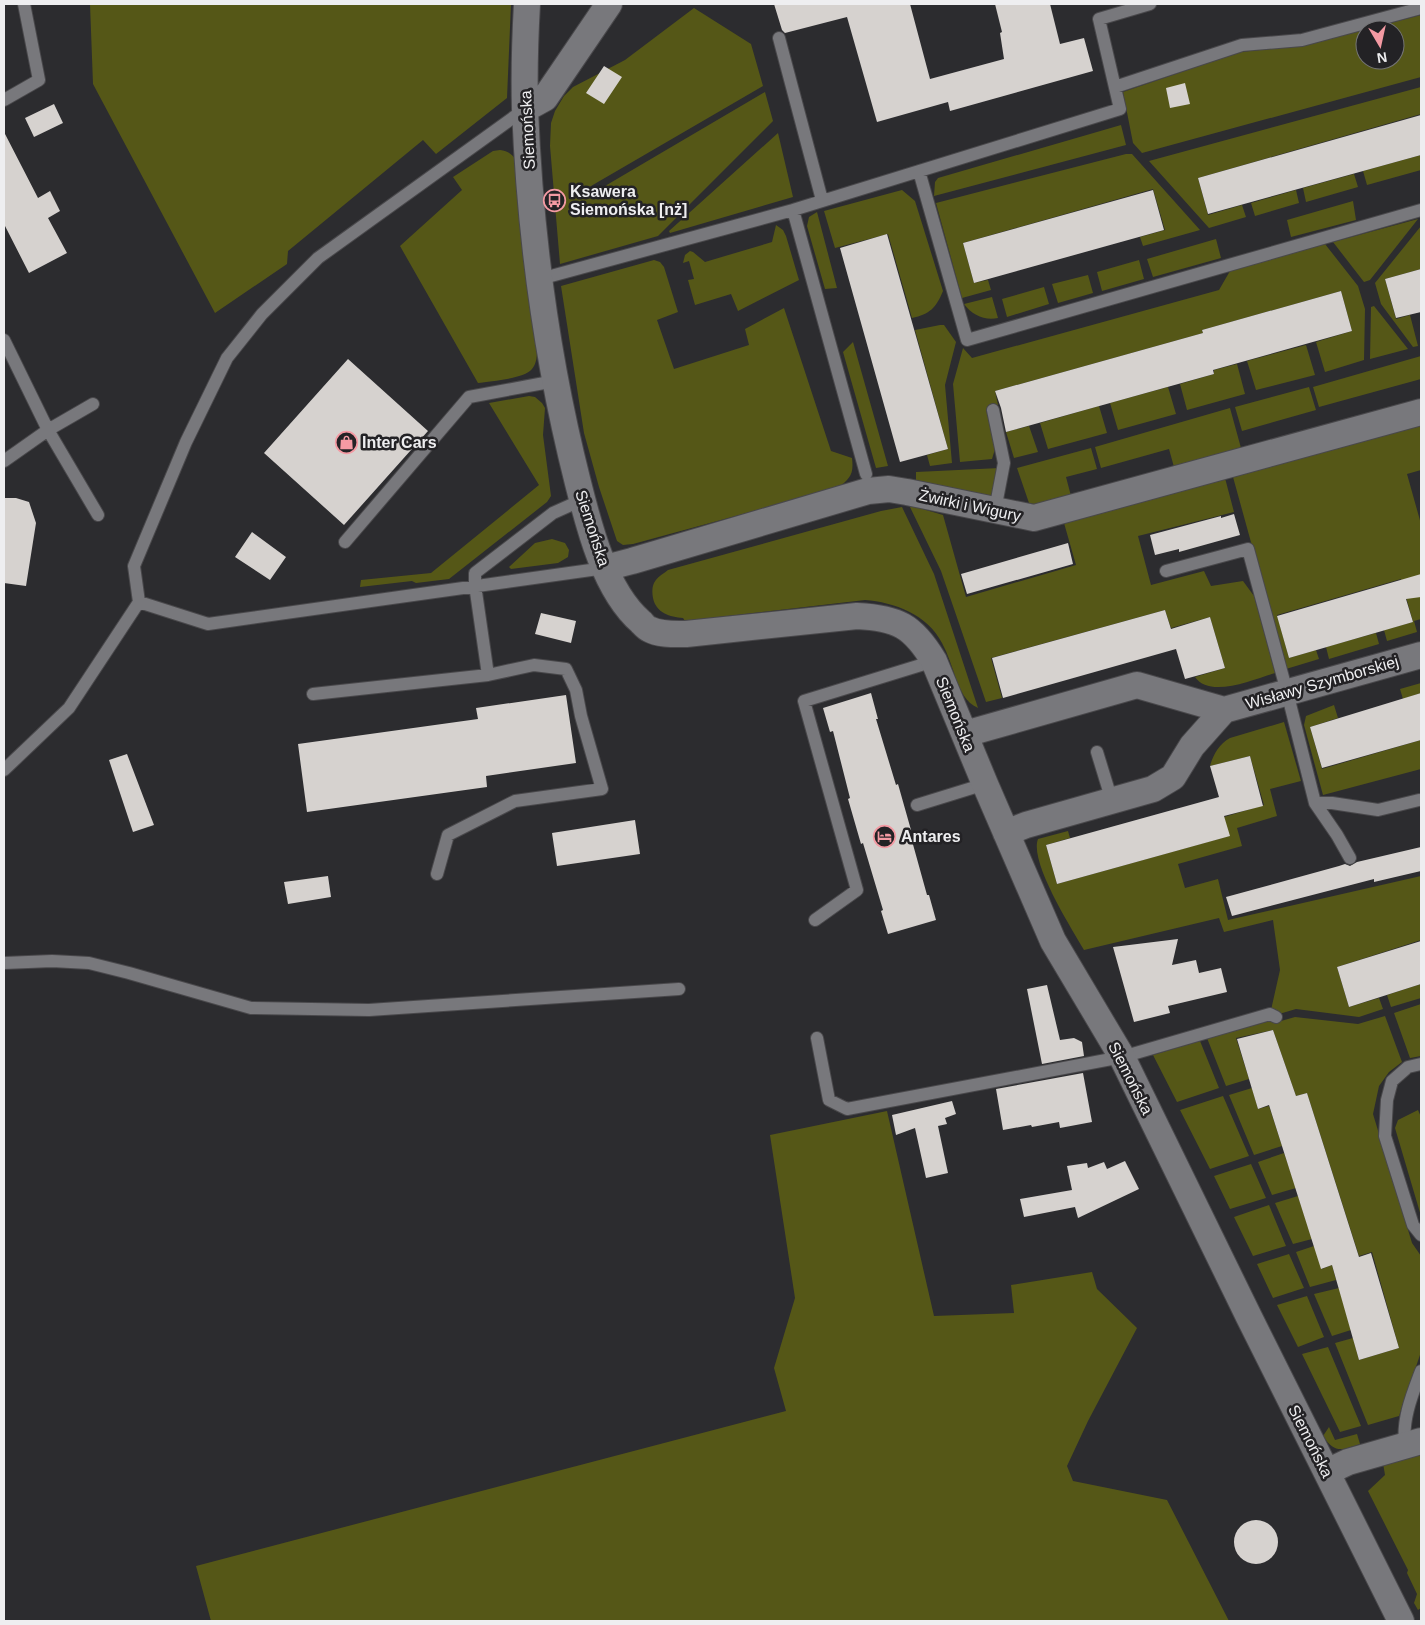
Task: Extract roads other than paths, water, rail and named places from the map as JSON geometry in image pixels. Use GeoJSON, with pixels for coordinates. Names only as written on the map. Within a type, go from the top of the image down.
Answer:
{"type":"FeatureCollection","features":[{"type":"Feature","properties":{"kind":"street","name":"Siemońska"},"geometry":{"type":"LineString","coordinates":[[527,4],[524,74],[525,109],[540,279],[555,381],[564,430],[591,532],[605,568],[620,598],[632,614],[649,629],[667,633],[686,634],[857,616],[878,617],[896,622],[913,632],[924,644],[934,661],[1053,941],[1122,1057],[1401,1621]]}},
{"type":"Feature","properties":{"kind":"street"},"geometry":{"type":"LineString","coordinates":[[525,109],[545,98],[609,4]]}},
{"type":"Feature","properties":{"kind":"street","name":"Żwirki i Wigury"},"geometry":{"type":"LineString","coordinates":[[605,568],[868,491],[889,489],[1034,518],[1421,412]]}},
{"type":"Feature","properties":{"kind":"street","name":"Wisławy Szymborskiej"},"geometry":{"type":"LineString","coordinates":[[965,734],[1137,685],[1224,710],[1421,655]]}},
{"type":"Feature","properties":{"kind":"street","name":"Wisławy Szymborskiej"},"geometry":{"type":"LineString","coordinates":[[1006,833],[1026,825],[1153,790],[1173,777],[1192,746],[1224,710]]}},
{"type":"Feature","properties":{"kind":"street"},"geometry":{"type":"LineString","coordinates":[[1327,1472],[1348,1462],[1413,1443]]}},
{"type":"Feature","properties":{"kind":"lane"},"geometry":{"type":"LineString","coordinates":[[4,100],[39,80],[24,4]]}},
{"type":"Feature","properties":{"kind":"lane"},"geometry":{"type":"LineString","coordinates":[[540,279],[793,210],[1120,109],[1099,19],[1150,4]]}},
{"type":"Feature","properties":{"kind":"lane"},"geometry":{"type":"LineString","coordinates":[[1115,87],[1242,46],[1302,40],[1421,8]]}},
{"type":"Feature","properties":{"kind":"lane"},"geometry":{"type":"LineString","coordinates":[[779,38],[822,200]]}},
{"type":"Feature","properties":{"kind":"lane"},"geometry":{"type":"LineString","coordinates":[[4,770],[69,708],[140,602],[134,566],[183,449],[227,358],[262,314],[318,258],[525,109]]}},
{"type":"Feature","properties":{"kind":"lane"},"geometry":{"type":"LineString","coordinates":[[919,171],[967,340],[1421,210]]}},
{"type":"Feature","properties":{"kind":"lane"},"geometry":{"type":"LineString","coordinates":[[793,210],[866,474]]}},
{"type":"Feature","properties":{"kind":"lane"},"geometry":{"type":"LineString","coordinates":[[4,340],[48,430],[98,516]]}},
{"type":"Feature","properties":{"kind":"lane"},"geometry":{"type":"LineString","coordinates":[[345,542],[468,397],[555,381]]}},
{"type":"Feature","properties":{"kind":"lane"},"geometry":{"type":"LineString","coordinates":[[4,461],[48,430],[93,404]]}},
{"type":"Feature","properties":{"kind":"lane"},"geometry":{"type":"LineString","coordinates":[[993,410],[1004,463],[996,510]]}},
{"type":"Feature","properties":{"kind":"lane"},"geometry":{"type":"LineString","coordinates":[[488,675],[475,574],[552,513],[582,500]]}},
{"type":"Feature","properties":{"kind":"lane"},"geometry":{"type":"LineString","coordinates":[[1166,571],[1248,549],[1315,803],[1350,858]]}},
{"type":"Feature","properties":{"kind":"lane"},"geometry":{"type":"LineString","coordinates":[[140,602],[208,624],[605,568]]}},
{"type":"Feature","properties":{"kind":"lane"},"geometry":{"type":"LineString","coordinates":[[815,920],[857,890],[804,700],[934,661]]}},
{"type":"Feature","properties":{"kind":"lane"},"geometry":{"type":"LineString","coordinates":[[312,694],[488,675],[534,665],[566,669],[576,690],[581,716],[602,789],[515,801],[448,835],[436,874]]}},
{"type":"Feature","properties":{"kind":"lane"},"geometry":{"type":"LineString","coordinates":[[1097,752],[1112,801]]}},
{"type":"Feature","properties":{"kind":"lane"},"geometry":{"type":"LineString","coordinates":[[918,805],[985,784]]}},
{"type":"Feature","properties":{"kind":"lane"},"geometry":{"type":"LineString","coordinates":[[1315,803],[1332,803],[1378,810],[1419,800]]}},
{"type":"Feature","properties":{"kind":"lane"},"geometry":{"type":"LineString","coordinates":[[4,963],[52,961],[89,963],[251,1008],[369,1010],[679,989]]}},
{"type":"Feature","properties":{"kind":"lane"},"geometry":{"type":"LineString","coordinates":[[818,1038],[829,1100],[847,1109],[1122,1057],[1270,1014],[1276,1017]]}},
{"type":"Feature","properties":{"kind":"lane"},"geometry":{"type":"LineString","coordinates":[[1421,1064],[1408,1067],[1392,1081],[1387,1100],[1385,1136],[1413,1225],[1421,1235]]}},
{"type":"Feature","properties":{"kind":"lane"},"geometry":{"type":"LineString","coordinates":[[1413,1443],[1404,1433],[1406,1416],[1421,1370]]}},
{"type":"Feature","properties":{"kind":"place","name":"Ksawera Siemońska [nż]"},"geometry":{"type":"Point","coordinates":[554,200]}},
{"type":"Feature","properties":{"kind":"place","name":"Inter Cars"},"geometry":{"type":"Point","coordinates":[346,442]}},
{"type":"Feature","properties":{"kind":"place","name":"Antares"},"geometry":{"type":"Point","coordinates":[885,836]}}]}
